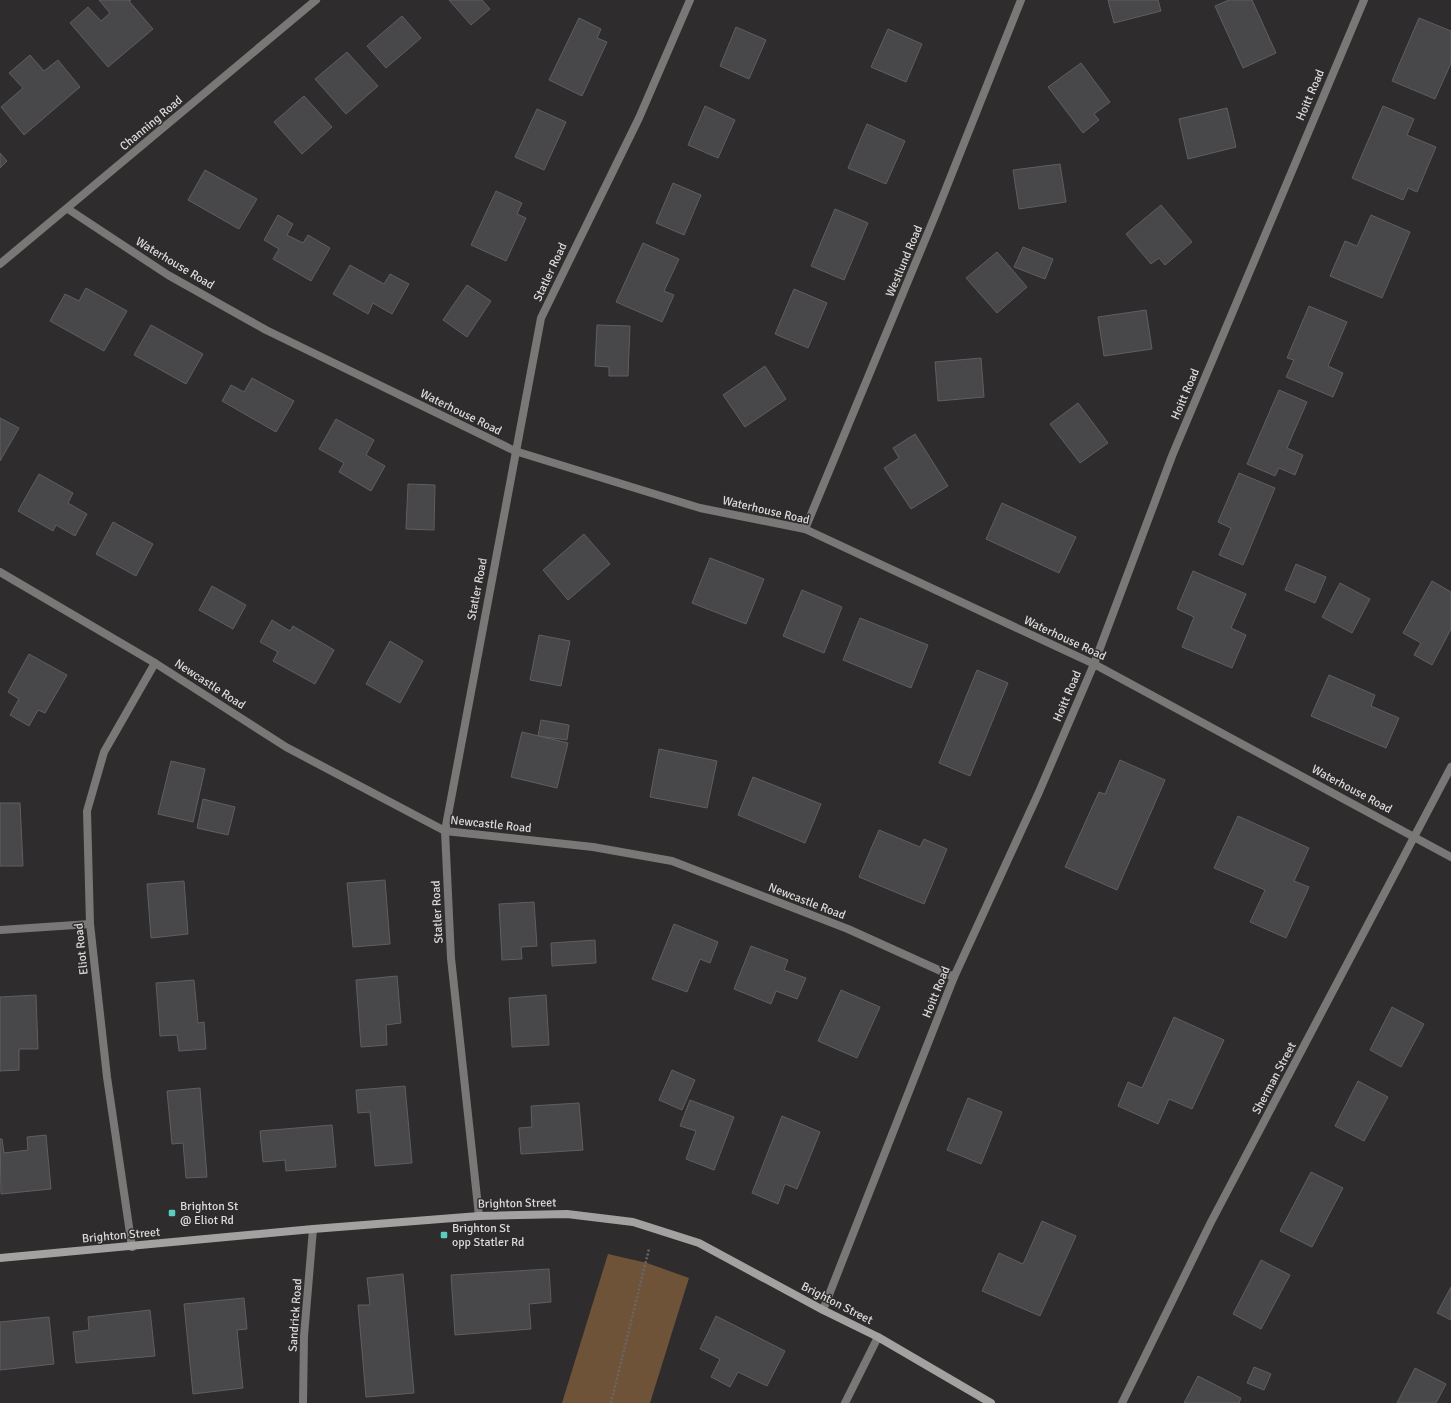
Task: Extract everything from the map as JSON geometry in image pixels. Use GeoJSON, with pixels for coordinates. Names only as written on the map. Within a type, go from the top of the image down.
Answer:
{"type":"FeatureCollection","features":[{"type":"Feature","properties":{"kind":"main road","name":"Brighton Street"},"geometry":{"type":"LineString","coordinates":[[0,1258],[132,1247],[313,1229],[479,1216],[567,1214],[632,1222],[699,1243],[823,1310],[878,1337],[991,1403]]}},
{"type":"Feature","properties":{"kind":"street","name":"Channing Road"},"geometry":{"type":"LineString","coordinates":[[0,264],[68,209],[316,0]]}},
{"type":"Feature","properties":{"kind":"street","name":"Statler Road"},"geometry":{"type":"LineString","coordinates":[[479,1216],[451,958],[445,832],[541,318],[639,118],[690,0]]}},
{"type":"Feature","properties":{"kind":"street","name":"Westlund Road"},"geometry":{"type":"LineString","coordinates":[[805,529],[938,211],[1022,0]]}},
{"type":"Feature","properties":{"kind":"street","name":"Hoitt Road"},"geometry":{"type":"LineString","coordinates":[[823,1310],[954,977],[1036,799],[1094,664],[1172,456],[1364,0]]}},
{"type":"Feature","properties":{"kind":"street","name":"Waterhouse Road"},"geometry":{"type":"LineString","coordinates":[[68,209],[168,275],[259,326],[515,452],[700,508],[805,529],[1094,664],[1451,857]]}},
{"type":"Feature","properties":{"kind":"street","name":"Newcastle Road"},"geometry":{"type":"LineString","coordinates":[[0,572],[155,663],[286,747],[445,832],[592,847],[672,861],[848,929],[954,977]]}},
{"type":"Feature","properties":{"kind":"street","name":"Eliot Road"},"geometry":{"type":"LineString","coordinates":[[132,1247],[107,1077],[90,924],[87,811],[104,752],[155,663]]}},
{"type":"Feature","properties":{"kind":"street","name":"Sherman Street"},"geometry":{"type":"LineString","coordinates":[[1122,1403],[1211,1222],[1451,767]]}},
{"type":"Feature","properties":{"kind":"street"},"geometry":{"type":"LineString","coordinates":[[0,930],[90,924]]}},
{"type":"Feature","properties":{"kind":"street","name":"Sandrick Road"},"geometry":{"type":"LineString","coordinates":[[303,1403],[304,1336],[313,1229]]}},
{"type":"Feature","properties":{"kind":"street"},"geometry":{"type":"LineString","coordinates":[[845,1403],[878,1337]]}},
{"type":"Feature","properties":{"kind":"path"},"geometry":{"type":"LineString","coordinates":[[611,1403],[654,1229]]}},
{"type":"Feature","properties":{"kind":"shaded area"},"geometry":{"type":"Polygon","coordinates":[[[608,1254],[647,1263],[689,1278],[650,1403],[562,1403],[608,1254]]]}},
{"type":"Feature","properties":{"kind":"building"},"geometry":{"type":"Polygon","coordinates":[[[99,0],[131,0],[129,1],[153,29],[108,67],[70,23],[88,7],[101,21],[110,13],[99,0]]]}},
{"type":"Feature","properties":{"kind":"building"},"geometry":{"type":"Polygon","coordinates":[[[449,0],[482,0],[490,9],[471,25],[449,0]]]}},
{"type":"Feature","properties":{"kind":"building"},"geometry":{"type":"Polygon","coordinates":[[[1108,0],[1158,0],[1161,11],[1114,23],[1108,0]]]}},
{"type":"Feature","properties":{"kind":"building"},"geometry":{"type":"Polygon","coordinates":[[[1229,0],[1252,0],[1276,53],[1243,68],[1215,6],[1229,0]]]}},
{"type":"Feature","properties":{"kind":"building"},"geometry":{"type":"Polygon","coordinates":[[[402,16],[421,38],[386,68],[367,46],[402,16]]]}},
{"type":"Feature","properties":{"kind":"building"},"geometry":{"type":"Polygon","coordinates":[[[579,18],[601,29],[597,38],[607,42],[582,96],[549,80],[579,18]]]}},
{"type":"Feature","properties":{"kind":"building"},"geometry":{"type":"Polygon","coordinates":[[[1419,18],[1451,31],[1451,63],[1435,99],[1392,81],[1419,18]]]}},
{"type":"Feature","properties":{"kind":"building"},"geometry":{"type":"Polygon","coordinates":[[[736,27],[766,40],[749,79],[720,66],[736,27]]]}},
{"type":"Feature","properties":{"kind":"building"},"geometry":{"type":"Polygon","coordinates":[[[888,29],[922,44],[906,82],[871,67],[888,29]]]}},
{"type":"Feature","properties":{"kind":"building"},"geometry":{"type":"Polygon","coordinates":[[[347,52],[378,86],[346,114],[315,79],[347,52]]]}},
{"type":"Feature","properties":{"kind":"building"},"geometry":{"type":"Polygon","coordinates":[[[30,55],[44,71],[58,60],[80,87],[24,135],[1,107],[23,88],[9,73],[30,55]]]}},
{"type":"Feature","properties":{"kind":"building"},"geometry":{"type":"Polygon","coordinates":[[[1081,63],[1110,102],[1094,114],[1099,120],[1083,133],[1048,87],[1081,63]]]}},
{"type":"Feature","properties":{"kind":"building"},"geometry":{"type":"Polygon","coordinates":[[[304,96],[332,127],[302,154],[274,122],[304,96]]]}},
{"type":"Feature","properties":{"kind":"building"},"geometry":{"type":"Polygon","coordinates":[[[705,106],[735,120],[718,158],[688,145],[705,106]]]}},
{"type":"Feature","properties":{"kind":"building"},"geometry":{"type":"Polygon","coordinates":[[[1383,106],[1414,119],[1407,135],[1436,147],[1417,192],[1408,188],[1403,200],[1352,178],[1383,106]]]}},
{"type":"Feature","properties":{"kind":"building"},"geometry":{"type":"Polygon","coordinates":[[[1227,108],[1236,147],[1188,159],[1179,119],[1227,108]]]}},
{"type":"Feature","properties":{"kind":"building"},"geometry":{"type":"Polygon","coordinates":[[[537,109],[566,122],[544,170],[515,157],[537,109]]]}},
{"type":"Feature","properties":{"kind":"building"},"geometry":{"type":"Polygon","coordinates":[[[867,124],[905,141],[886,184],[848,168],[867,124]]]}},
{"type":"Feature","properties":{"kind":"building"},"geometry":{"type":"Polygon","coordinates":[[[0,153],[7,161],[0,168],[0,153]]]}},
{"type":"Feature","properties":{"kind":"building"},"geometry":{"type":"Polygon","coordinates":[[[1060,164],[1066,202],[1019,209],[1013,170],[1060,164]]]}},
{"type":"Feature","properties":{"kind":"building"},"geometry":{"type":"Polygon","coordinates":[[[205,170],[257,199],[239,229],[188,200],[205,170]]]}},
{"type":"Feature","properties":{"kind":"building"},"geometry":{"type":"Polygon","coordinates":[[[673,183],[701,195],[684,235],[656,223],[673,183]]]}},
{"type":"Feature","properties":{"kind":"building"},"geometry":{"type":"Polygon","coordinates":[[[496,191],[522,203],[517,214],[526,218],[506,261],[471,245],[496,191]]]}},
{"type":"Feature","properties":{"kind":"building"},"geometry":{"type":"Polygon","coordinates":[[[1161,205],[1192,242],[1165,265],[1159,258],[1151,264],[1126,234],[1161,205]]]}},
{"type":"Feature","properties":{"kind":"building"},"geometry":{"type":"Polygon","coordinates":[[[835,209],[868,223],[844,280],[811,266],[835,209]]]}},
{"type":"Feature","properties":{"kind":"building"},"geometry":{"type":"Polygon","coordinates":[[[278,215],[293,224],[287,235],[303,243],[308,235],[330,248],[311,281],[273,259],[279,249],[264,240],[278,215]]]}},
{"type":"Feature","properties":{"kind":"building"},"geometry":{"type":"Polygon","coordinates":[[[1371,215],[1410,232],[1382,298],[1330,276],[1345,241],[1357,246],[1371,215]]]}},
{"type":"Feature","properties":{"kind":"building"},"geometry":{"type":"Polygon","coordinates":[[[643,243],[679,259],[664,291],[674,295],[662,322],[616,302],[643,243]]]}},
{"type":"Feature","properties":{"kind":"building"},"geometry":{"type":"Polygon","coordinates":[[[1023,247],[1053,259],[1045,279],[1014,267],[1023,247]]]}},
{"type":"Feature","properties":{"kind":"building"},"geometry":{"type":"Polygon","coordinates":[[[997,252],[1027,287],[997,313],[966,278],[997,252]]]}},
{"type":"Feature","properties":{"kind":"building"},"geometry":{"type":"Polygon","coordinates":[[[350,265],[384,284],[390,274],[409,284],[392,314],[373,303],[368,314],[333,294],[350,265]]]}},
{"type":"Feature","properties":{"kind":"building"},"geometry":{"type":"Polygon","coordinates":[[[467,285],[491,301],[467,337],[443,320],[467,285]]]}},
{"type":"Feature","properties":{"kind":"building"},"geometry":{"type":"Polygon","coordinates":[[[86,288],[127,311],[104,351],[50,321],[65,294],[79,301],[86,288]]]}},
{"type":"Feature","properties":{"kind":"building"},"geometry":{"type":"Polygon","coordinates":[[[794,289],[827,303],[808,348],[775,334],[794,289]]]}},
{"type":"Feature","properties":{"kind":"building"},"geometry":{"type":"Polygon","coordinates":[[[1309,306],[1347,322],[1328,366],[1343,373],[1333,397],[1286,377],[1294,360],[1287,358],[1309,306]]]}},
{"type":"Feature","properties":{"kind":"building"},"geometry":{"type":"Polygon","coordinates":[[[1146,310],[1152,349],[1104,356],[1098,317],[1146,310]]]}},
{"type":"Feature","properties":{"kind":"building"},"geometry":{"type":"Polygon","coordinates":[[[151,325],[203,354],[186,384],[134,355],[151,325]]]}},
{"type":"Feature","properties":{"kind":"building"},"geometry":{"type":"Polygon","coordinates":[[[597,325],[630,326],[628,376],[609,376],[609,367],[595,366],[597,325]]]}},
{"type":"Feature","properties":{"kind":"building"},"geometry":{"type":"Polygon","coordinates":[[[981,358],[984,397],[938,401],[935,362],[981,358]]]}},
{"type":"Feature","properties":{"kind":"building"},"geometry":{"type":"Polygon","coordinates":[[[765,366],[786,399],[745,427],[723,395],[765,366]]]}},
{"type":"Feature","properties":{"kind":"building"},"geometry":{"type":"Polygon","coordinates":[[[252,378],[294,401],[276,432],[222,401],[231,385],[244,392],[252,378]]]}},
{"type":"Feature","properties":{"kind":"building"},"geometry":{"type":"Polygon","coordinates":[[[1279,390],[1307,402],[1287,448],[1303,455],[1295,475],[1279,468],[1275,476],[1247,464],[1279,390]]]}},
{"type":"Feature","properties":{"kind":"building"},"geometry":{"type":"Polygon","coordinates":[[[1078,403],[1108,443],[1080,463],[1050,424],[1078,403]]]}},
{"type":"Feature","properties":{"kind":"building"},"geometry":{"type":"Polygon","coordinates":[[[0,418],[19,428],[0,461],[0,418]]]}},
{"type":"Feature","properties":{"kind":"building"},"geometry":{"type":"Polygon","coordinates":[[[336,419],[374,440],[366,455],[385,466],[371,491],[339,472],[344,463],[319,449],[336,419]]]}},
{"type":"Feature","properties":{"kind":"building"},"geometry":{"type":"Polygon","coordinates":[[[915,434],[948,486],[911,509],[884,468],[899,458],[893,448],[915,434]]]}},
{"type":"Feature","properties":{"kind":"building"},"geometry":{"type":"Polygon","coordinates":[[[1239,473],[1275,488],[1243,565],[1219,555],[1231,528],[1218,522],[1239,473]]]}},
{"type":"Feature","properties":{"kind":"building"},"geometry":{"type":"Polygon","coordinates":[[[39,474],[73,493],[68,503],[87,514],[75,536],[56,525],[53,531],[18,511],[39,474]]]}},
{"type":"Feature","properties":{"kind":"building"},"geometry":{"type":"Polygon","coordinates":[[[408,484],[435,485],[434,530],[406,529],[408,484]]]}},
{"type":"Feature","properties":{"kind":"building"},"geometry":{"type":"Polygon","coordinates":[[[1002,503],[1076,537],[1059,573],[986,539],[1002,503]]]}},
{"type":"Feature","properties":{"kind":"building"},"geometry":{"type":"Polygon","coordinates":[[[113,522],[153,544],[136,576],[96,554],[113,522]]]}},
{"type":"Feature","properties":{"kind":"building"},"geometry":{"type":"Polygon","coordinates":[[[584,534],[610,564],[568,600],[543,570],[584,534]]]}},
{"type":"Feature","properties":{"kind":"building"},"geometry":{"type":"Polygon","coordinates":[[[710,558],[764,579],[746,624],[692,603],[710,558]]]}},
{"type":"Feature","properties":{"kind":"building"},"geometry":{"type":"Polygon","coordinates":[[[1296,564],[1326,577],[1315,603],[1285,590],[1296,564]]]}},
{"type":"Feature","properties":{"kind":"building"},"geometry":{"type":"Polygon","coordinates":[[[1193,571],[1246,594],[1231,628],[1246,635],[1232,668],[1182,647],[1194,617],[1177,609],[1193,571]]]}},
{"type":"Feature","properties":{"kind":"building"},"geometry":{"type":"Polygon","coordinates":[[[1432,581],[1451,592],[1451,629],[1432,665],[1414,655],[1421,643],[1403,633],[1432,581]]]}},
{"type":"Feature","properties":{"kind":"building"},"geometry":{"type":"Polygon","coordinates":[[[1340,583],[1370,599],[1352,633],[1322,617],[1340,583]]]}},
{"type":"Feature","properties":{"kind":"building"},"geometry":{"type":"Polygon","coordinates":[[[212,586],[246,605],[233,629],[199,610],[212,586]]]}},
{"type":"Feature","properties":{"kind":"building"},"geometry":{"type":"Polygon","coordinates":[[[802,590],[842,607],[824,653],[783,636],[802,590]]]}},
{"type":"Feature","properties":{"kind":"building"},"geometry":{"type":"Polygon","coordinates":[[[860,618],[928,645],[911,688],[843,660],[860,618]]]}},
{"type":"Feature","properties":{"kind":"building"},"geometry":{"type":"Polygon","coordinates":[[[272,620],[290,631],[293,626],[334,650],[315,684],[273,661],[278,652],[260,642],[272,620]]]}},
{"type":"Feature","properties":{"kind":"building"},"geometry":{"type":"Polygon","coordinates":[[[539,635],[570,641],[561,686],[530,680],[539,635]]]}},
{"type":"Feature","properties":{"kind":"building"},"geometry":{"type":"Polygon","coordinates":[[[390,641],[423,661],[400,703],[366,684],[390,641]]]}},
{"type":"Feature","properties":{"kind":"building"},"geometry":{"type":"Polygon","coordinates":[[[29,654],[67,675],[45,713],[38,710],[29,726],[10,715],[19,699],[8,692],[29,654]]]}},
{"type":"Feature","properties":{"kind":"building"},"geometry":{"type":"Polygon","coordinates":[[[977,670],[1008,683],[970,776],[939,763],[977,670]]]}},
{"type":"Feature","properties":{"kind":"building"},"geometry":{"type":"Polygon","coordinates":[[[1329,675],[1375,695],[1371,706],[1399,718],[1386,748],[1311,716],[1329,675]]]}},
{"type":"Feature","properties":{"kind":"building"},"geometry":{"type":"Polygon","coordinates":[[[541,720],[569,725],[567,740],[538,736],[541,720]]]}},
{"type":"Feature","properties":{"kind":"building"},"geometry":{"type":"Polygon","coordinates":[[[522,732],[568,743],[557,788],[511,777],[522,732]]]}},
{"type":"Feature","properties":{"kind":"building"},"geometry":{"type":"Polygon","coordinates":[[[659,749],[717,761],[707,808],[650,797],[659,749]]]}},
{"type":"Feature","properties":{"kind":"building"},"geometry":{"type":"Polygon","coordinates":[[[1120,760],[1165,780],[1117,890],[1065,867],[1099,792],[1105,794],[1120,760]]]}},
{"type":"Feature","properties":{"kind":"building"},"geometry":{"type":"Polygon","coordinates":[[[171,761],[205,769],[193,822],[158,814],[171,761]]]}},
{"type":"Feature","properties":{"kind":"building"},"geometry":{"type":"Polygon","coordinates":[[[753,777],[821,804],[805,843],[738,815],[753,777]]]}},
{"type":"Feature","properties":{"kind":"building"},"geometry":{"type":"Polygon","coordinates":[[[203,799],[235,807],[228,835],[197,828],[203,799]]]}},
{"type":"Feature","properties":{"kind":"building"},"geometry":{"type":"Polygon","coordinates":[[[0,803],[20,803],[23,866],[0,866],[0,803]]]}},
{"type":"Feature","properties":{"kind":"building"},"geometry":{"type":"Polygon","coordinates":[[[1238,816],[1309,848],[1294,881],[1309,887],[1286,938],[1250,922],[1265,890],[1214,868],[1238,816]]]}},
{"type":"Feature","properties":{"kind":"building"},"geometry":{"type":"Polygon","coordinates":[[[879,830],[920,847],[924,839],[947,849],[924,904],[859,877],[879,830]]]}},
{"type":"Feature","properties":{"kind":"building"},"geometry":{"type":"Polygon","coordinates":[[[385,880],[390,944],[353,947],[347,883],[385,880]]]}},
{"type":"Feature","properties":{"kind":"building"},"geometry":{"type":"Polygon","coordinates":[[[184,881],[188,934],[151,938],[147,884],[184,881]]]}},
{"type":"Feature","properties":{"kind":"building"},"geometry":{"type":"Polygon","coordinates":[[[534,902],[537,946],[521,947],[522,959],[502,960],[499,904],[534,902]]]}},
{"type":"Feature","properties":{"kind":"building"},"geometry":{"type":"Polygon","coordinates":[[[674,924],[718,942],[710,963],[700,959],[687,992],[652,979],[674,924]]]}},
{"type":"Feature","properties":{"kind":"building"},"geometry":{"type":"Polygon","coordinates":[[[595,940],[596,963],[552,966],[551,943],[595,940]]]}},
{"type":"Feature","properties":{"kind":"building"},"geometry":{"type":"Polygon","coordinates":[[[751,946],[788,960],[784,970],[806,978],[797,999],[776,991],[771,1004],[734,989],[751,946]]]}},
{"type":"Feature","properties":{"kind":"building"},"geometry":{"type":"Polygon","coordinates":[[[397,976],[401,1023],[386,1025],[387,1045],[361,1047],[356,980],[397,976]]]}},
{"type":"Feature","properties":{"kind":"building"},"geometry":{"type":"Polygon","coordinates":[[[194,980],[198,1023],[204,1022],[206,1049],[179,1051],[177,1035],[160,1036],[156,983],[194,980]]]}},
{"type":"Feature","properties":{"kind":"building"},"geometry":{"type":"Polygon","coordinates":[[[841,990],[880,1007],[857,1058],[818,1041],[841,990]]]}},
{"type":"Feature","properties":{"kind":"building"},"geometry":{"type":"Polygon","coordinates":[[[36,995],[38,1049],[19,1049],[19,1070],[0,1071],[0,997],[36,995]]]}},
{"type":"Feature","properties":{"kind":"building"},"geometry":{"type":"Polygon","coordinates":[[[546,995],[549,1045],[512,1047],[509,998],[546,995]]]}},
{"type":"Feature","properties":{"kind":"building"},"geometry":{"type":"Polygon","coordinates":[[[1392,1007],[1424,1024],[1401,1067],[1370,1050],[1392,1007]]]}},
{"type":"Feature","properties":{"kind":"building"},"geometry":{"type":"Polygon","coordinates":[[[1174,1017],[1224,1040],[1192,1109],[1169,1099],[1158,1124],[1118,1106],[1128,1082],[1142,1088],[1174,1017]]]}},
{"type":"Feature","properties":{"kind":"building"},"geometry":{"type":"Polygon","coordinates":[[[672,1070],[695,1080],[682,1110],[659,1100],[672,1070]]]}},
{"type":"Feature","properties":{"kind":"building"},"geometry":{"type":"Polygon","coordinates":[[[1358,1081],[1388,1097],[1364,1141],[1335,1126],[1358,1081]]]}},
{"type":"Feature","properties":{"kind":"building"},"geometry":{"type":"Polygon","coordinates":[[[405,1086],[412,1163],[375,1166],[370,1112],[358,1113],[356,1090],[405,1086]]]}},
{"type":"Feature","properties":{"kind":"building"},"geometry":{"type":"Polygon","coordinates":[[[200,1088],[207,1177],[186,1178],[183,1143],[172,1144],[167,1091],[200,1088]]]}},
{"type":"Feature","properties":{"kind":"building"},"geometry":{"type":"Polygon","coordinates":[[[968,1098],[1002,1112],[981,1164],[947,1150],[968,1098]]]}},
{"type":"Feature","properties":{"kind":"building"},"geometry":{"type":"Polygon","coordinates":[[[690,1100],[734,1117],[714,1170],[686,1159],[696,1131],[680,1126],[690,1100]]]}},
{"type":"Feature","properties":{"kind":"building"},"geometry":{"type":"Polygon","coordinates":[[[579,1103],[583,1150],[521,1154],[519,1128],[532,1127],[531,1106],[579,1103]]]}},
{"type":"Feature","properties":{"kind":"building"},"geometry":{"type":"Polygon","coordinates":[[[782,1116],[820,1132],[797,1189],[785,1184],[778,1204],[752,1193],[782,1116]]]}},
{"type":"Feature","properties":{"kind":"building"},"geometry":{"type":"Polygon","coordinates":[[[332,1125],[336,1167],[286,1171],[285,1160],[263,1162],[260,1131],[332,1125]]]}},
{"type":"Feature","properties":{"kind":"building"},"geometry":{"type":"Polygon","coordinates":[[[46,1135],[51,1189],[1,1194],[0,1139],[2,1139],[4,1153],[28,1150],[27,1137],[46,1135]]]}},
{"type":"Feature","properties":{"kind":"building"},"geometry":{"type":"Polygon","coordinates":[[[1311,1172],[1343,1188],[1312,1247],[1280,1231],[1311,1172]]]}},
{"type":"Feature","properties":{"kind":"building"},"geometry":{"type":"Polygon","coordinates":[[[1042,1221],[1076,1236],[1040,1316],[982,1291],[999,1253],[1023,1264],[1042,1221]]]}},
{"type":"Feature","properties":{"kind":"building"},"geometry":{"type":"Polygon","coordinates":[[[1261,1260],[1290,1275],[1261,1329],[1233,1314],[1261,1260]]]}},
{"type":"Feature","properties":{"kind":"building"},"geometry":{"type":"Polygon","coordinates":[[[549,1269],[551,1302],[529,1304],[531,1329],[455,1335],[451,1275],[549,1269]]]}},
{"type":"Feature","properties":{"kind":"building"},"geometry":{"type":"Polygon","coordinates":[[[403,1274],[414,1393],[366,1397],[358,1305],[370,1305],[367,1278],[403,1274]]]}},
{"type":"Feature","properties":{"kind":"building"},"geometry":{"type":"Polygon","coordinates":[[[1451,1287],[1451,1320],[1437,1313],[1451,1287]]]}},
{"type":"Feature","properties":{"kind":"building"},"geometry":{"type":"Polygon","coordinates":[[[244,1298],[247,1329],[237,1330],[243,1388],[193,1394],[184,1304],[244,1298]]]}},
{"type":"Feature","properties":{"kind":"building"},"geometry":{"type":"Polygon","coordinates":[[[150,1310],[155,1356],[76,1363],[73,1332],[89,1330],[88,1317],[150,1310]]]}},
{"type":"Feature","properties":{"kind":"building"},"geometry":{"type":"Polygon","coordinates":[[[716,1316],[785,1351],[767,1386],[738,1372],[730,1387],[711,1377],[720,1359],[700,1349],[716,1316]]]}},
{"type":"Feature","properties":{"kind":"building"},"geometry":{"type":"Polygon","coordinates":[[[49,1317],[54,1364],[0,1370],[0,1322],[49,1317]]]}},
{"type":"Feature","properties":{"kind":"building"},"geometry":{"type":"Polygon","coordinates":[[[1254,1367],[1271,1374],[1264,1390],[1247,1383],[1254,1367]]]}},
{"type":"Feature","properties":{"kind":"building"},"geometry":{"type":"Polygon","coordinates":[[[1415,1368],[1446,1384],[1436,1403],[1397,1403],[1415,1368]]]}},
{"type":"Feature","properties":{"kind":"building"},"geometry":{"type":"Polygon","coordinates":[[[1198,1376],[1241,1398],[1239,1403],[1184,1403],[1198,1376]]]}},
{"type":"Feature","properties":{"kind":"place","name":"Brighton St @ Eliot Rd"},"geometry":{"type":"Point","coordinates":[172,1213]}},
{"type":"Feature","properties":{"kind":"place","name":"Brighton St opp Statler Rd"},"geometry":{"type":"Point","coordinates":[444,1235]}}]}
